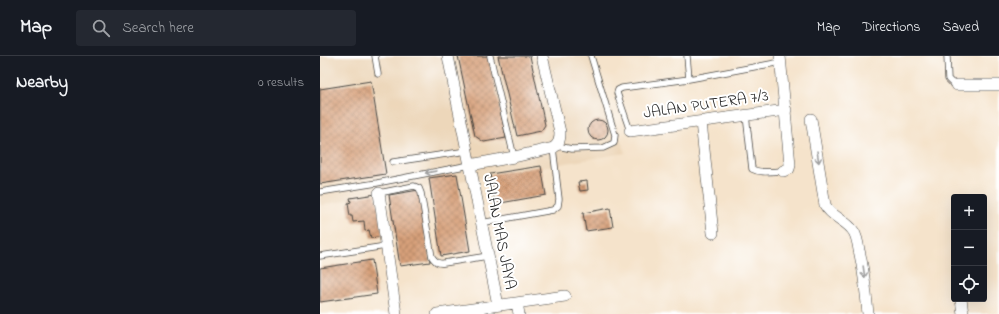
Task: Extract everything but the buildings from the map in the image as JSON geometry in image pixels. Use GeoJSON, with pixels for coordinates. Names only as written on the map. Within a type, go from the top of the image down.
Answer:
{"type":"FeatureCollection","features":[{"type":"Feature","properties":{"kind":"street","name":"JALAN MAS JAYA"},"geometry":{"type":"LineString","coordinates":[[448,56],[498,305]]}},
{"type":"Feature","properties":{"kind":"street"},"geometry":{"type":"LineString","coordinates":[[470,165],[514,157],[555,147],[560,140],[560,132],[542,56]]}},
{"type":"Feature","properties":{"kind":"street"},"geometry":{"type":"LineString","coordinates":[[781,59],[790,165],[787,170],[783,171]]}},
{"type":"Feature","properties":{"kind":"street"},"geometry":{"type":"LineString","coordinates":[[957,85],[999,85]]}},
{"type":"Feature","properties":{"kind":"street","name":"JALAN PUTERA 7/3"},"geometry":{"type":"LineString","coordinates":[[630,132],[786,110]]}},
{"type":"Feature","properties":{"kind":"street"},"geometry":{"type":"LineString","coordinates":[[811,118],[826,205],[829,211],[850,227],[857,238],[863,268],[868,314]]}},
{"type":"Feature","properties":{"kind":"street"},"geometry":{"type":"LineString","coordinates":[[701,122],[713,233]]}},
{"type":"Feature","properties":{"kind":"street"},"geometry":{"type":"LineString","coordinates":[[379,193],[396,314]]}},
{"type":"Feature","properties":{"kind":"street"},"geometry":{"type":"LineString","coordinates":[[437,314],[498,305],[518,308],[565,296]]}},
{"type":"Feature","properties":{"kind":"street"},"geometry":{"type":"LineString","coordinates":[[961,302],[963,314]]}},
{"type":"Feature","properties":{"kind":"lane"},"geometry":{"type":"LineString","coordinates":[[375,56],[378,74]]}},
{"type":"Feature","properties":{"kind":"lane"},"geometry":{"type":"LineString","coordinates":[[490,56],[514,157]]}},
{"type":"Feature","properties":{"kind":"lane"},"geometry":{"type":"LineString","coordinates":[[481,223],[552,210],[558,206],[559,199],[555,147],[572,149],[603,148],[614,143],[615,135],[591,56]]}},
{"type":"Feature","properties":{"kind":"lane"},"geometry":{"type":"LineString","coordinates":[[687,56],[689,78]]}},
{"type":"Feature","properties":{"kind":"lane"},"geometry":{"type":"LineString","coordinates":[[947,56],[948,79],[957,85]]}},
{"type":"Feature","properties":{"kind":"lane"},"geometry":{"type":"LineString","coordinates":[[630,132],[618,97],[618,90],[622,88],[689,78],[781,59]]}},
{"type":"Feature","properties":{"kind":"lane"},"geometry":{"type":"LineString","coordinates":[[746,115],[752,169],[762,172],[783,171]]}},
{"type":"Feature","properties":{"kind":"lane"},"geometry":{"type":"LineString","coordinates":[[393,162],[467,151]]}},
{"type":"Feature","properties":{"kind":"lane"},"geometry":{"type":"LineString","coordinates":[[320,192],[377,183],[470,165]]}},
{"type":"Feature","properties":{"kind":"lane"},"geometry":{"type":"LineString","coordinates":[[379,193],[414,186],[419,188],[432,257],[435,262],[440,264],[488,256]]}},
{"type":"Feature","properties":{"kind":"lane"},"geometry":{"type":"LineString","coordinates":[[320,256],[386,246]]}},
{"type":"Feature","properties":{"kind":"shaded area"},"geometry":{"type":"Polygon","coordinates":[[[320,56],[595,56],[625,153],[320,205],[320,56]]]}}]}
